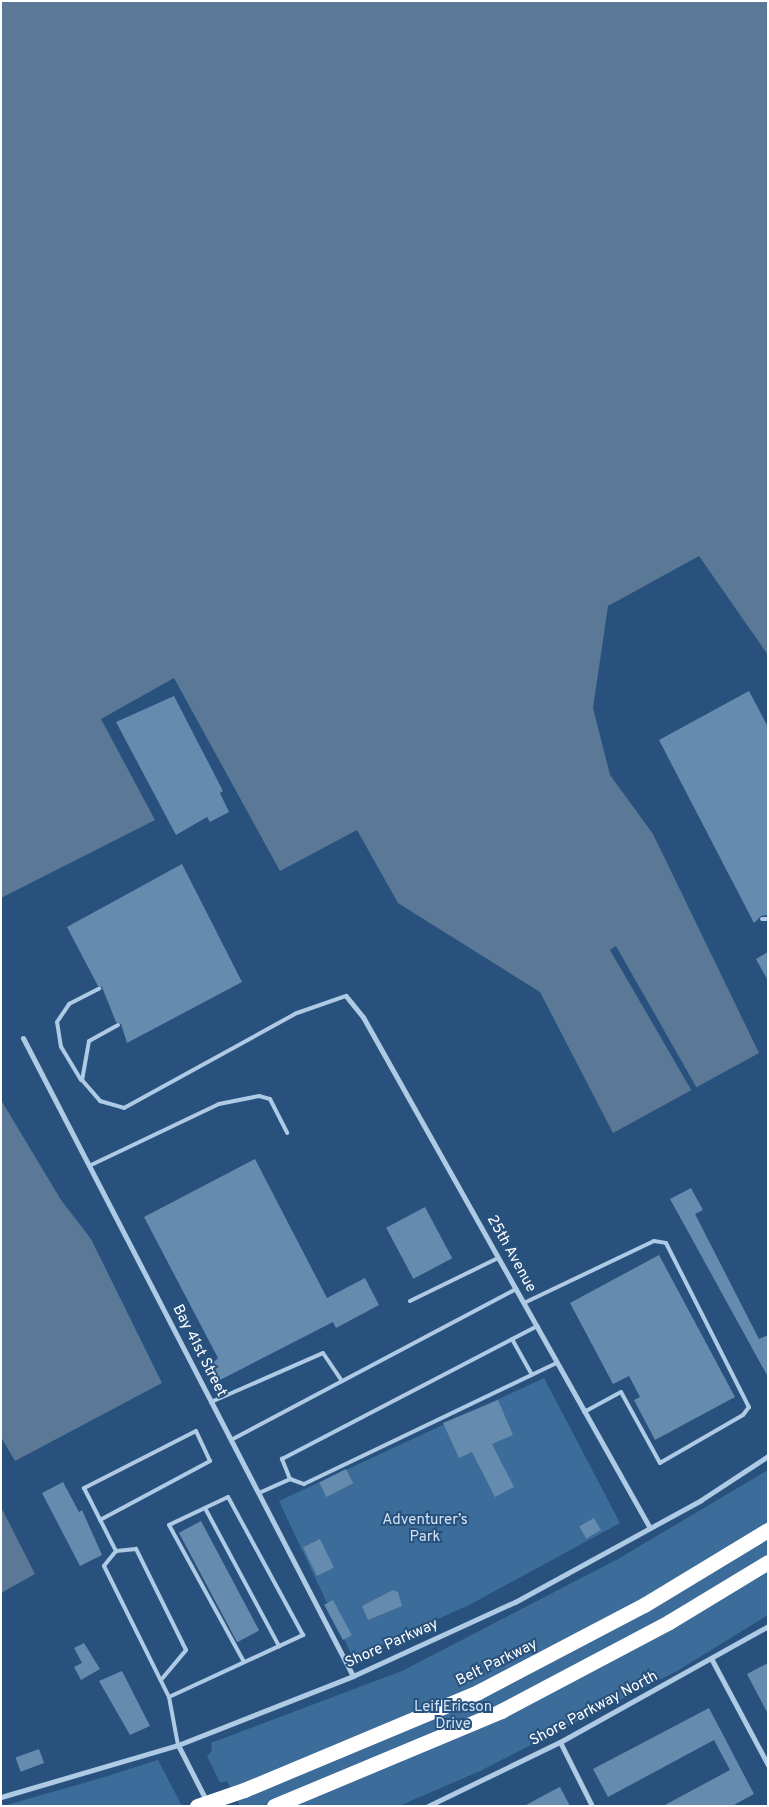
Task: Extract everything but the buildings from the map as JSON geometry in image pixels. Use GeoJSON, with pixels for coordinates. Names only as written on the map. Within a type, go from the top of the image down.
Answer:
{"type":"FeatureCollection","features":[{"type":"Feature","properties":{"kind":"highway","name":"Belt Parkway"},"geometry":{"type":"LineString","coordinates":[[197,1806],[244,1790],[380,1736],[494,1684],[644,1605],[768,1530]]}},
{"type":"Feature","properties":{"kind":"highway"},"geometry":{"type":"LineString","coordinates":[[274,1806],[501,1711],[669,1622],[768,1562]]}},
{"type":"Feature","properties":{"kind":"street","name":"25th Avenue"},"geometry":{"type":"LineString","coordinates":[[346,996],[363,1017],[650,1528]]}},
{"type":"Feature","properties":{"kind":"street","name":"Bay 41st Street"},"geometry":{"type":"LineString","coordinates":[[23,1038],[353,1676]]}},
{"type":"Feature","properties":{"kind":"street","name":"Shore Parkway"},"geometry":{"type":"LineString","coordinates":[[1,1797],[178,1745],[353,1676],[515,1602],[650,1528],[768,1456]]}},
{"type":"Feature","properties":{"kind":"street","name":"Shore Parkway North"},"geometry":{"type":"LineString","coordinates":[[428,1806],[560,1742],[712,1660],[768,1626]]}},
{"type":"Feature","properties":{"kind":"street"},"geometry":{"type":"LineString","coordinates":[[712,1660],[768,1765]]}},
{"type":"Feature","properties":{"kind":"street"},"geometry":{"type":"LineString","coordinates":[[560,1742],[592,1806]]}},
{"type":"Feature","properties":{"kind":"street"},"geometry":{"type":"LineString","coordinates":[[178,1745],[209,1806]]}},
{"type":"Feature","properties":{"kind":"lane"},"geometry":{"type":"LineString","coordinates":[[762,919],[768,919]]}},
{"type":"Feature","properties":{"kind":"lane"},"geometry":{"type":"LineString","coordinates":[[100,989],[69,1004],[57,1022],[62,1046],[82,1080],[100,1101],[124,1108],[297,1013],[346,996]]}},
{"type":"Feature","properties":{"kind":"lane"},"geometry":{"type":"LineString","coordinates":[[82,1080],[89,1041],[118,1025]]}},
{"type":"Feature","properties":{"kind":"lane"},"geometry":{"type":"LineString","coordinates":[[89,1166],[220,1104],[259,1096],[270,1099],[287,1133]]}},
{"type":"Feature","properties":{"kind":"lane"},"geometry":{"type":"LineString","coordinates":[[524,1303],[654,1241],[666,1243],[749,1407],[743,1415],[660,1464],[621,1392],[584,1412]]}},
{"type":"Feature","properties":{"kind":"lane"},"geometry":{"type":"LineString","coordinates":[[410,1301],[498,1258]]}},
{"type":"Feature","properties":{"kind":"lane"},"geometry":{"type":"LineString","coordinates":[[231,1440],[516,1289]]}},
{"type":"Feature","properties":{"kind":"lane"},"geometry":{"type":"LineString","coordinates":[[290,1479],[282,1459],[537,1326]]}},
{"type":"Feature","properties":{"kind":"lane"},"geometry":{"type":"LineString","coordinates":[[512,1339],[532,1375]]}},
{"type":"Feature","properties":{"kind":"lane"},"geometry":{"type":"LineString","coordinates":[[211,1402],[323,1352],[342,1381]]}},
{"type":"Feature","properties":{"kind":"lane"},"geometry":{"type":"LineString","coordinates":[[259,1493],[290,1479],[304,1484],[557,1363]]}},
{"type":"Feature","properties":{"kind":"lane"},"geometry":{"type":"LineString","coordinates":[[100,1520],[210,1461],[196,1431],[84,1488],[100,1520],[116,1551]]}},
{"type":"Feature","properties":{"kind":"lane"},"geometry":{"type":"LineString","coordinates":[[169,1697],[303,1635],[228,1497],[169,1525],[244,1662]]}},
{"type":"Feature","properties":{"kind":"lane"},"geometry":{"type":"LineString","coordinates":[[205,1508],[279,1646]]}},
{"type":"Feature","properties":{"kind":"lane"},"geometry":{"type":"LineString","coordinates":[[161,1680],[186,1650],[136,1549],[116,1551],[104,1566],[169,1697],[178,1745]]}},
{"type":"Feature","properties":{"kind":"green space","name":"Adventurer’s Park"},"geometry":{"type":"Polygon","coordinates":[[[544,1378],[620,1523],[471,1604],[353,1658],[279,1501],[544,1378]]]}},
{"type":"Feature","properties":{"kind":"green space","name":"Leif Ericson Drive"},"geometry":{"type":"Polygon","coordinates":[[[768,1470],[768,1615],[677,1671],[480,1771],[399,1806],[240,1806],[227,1781],[220,1783],[207,1756],[212,1751],[211,1743],[402,1671],[618,1559],[768,1470]]]}},
{"type":"Feature","properties":{"kind":"green space"},"geometry":{"type":"Polygon","coordinates":[[[158,1760],[182,1806],[3,1806],[101,1778],[158,1760]]]}},
{"type":"Feature","properties":{"kind":"shaded area"},"geometry":{"type":"Polygon","coordinates":[[[1,1],[768,1],[768,655],[699,556],[608,606],[593,708],[610,775],[653,834],[759,1053],[613,1133],[540,992],[398,903],[357,830],[280,871],[174,678],[101,719],[155,820],[1,898],[1,1]]]}},
{"type":"Feature","properties":{"kind":"shaded area"},"geometry":{"type":"Polygon","coordinates":[[[1,1100],[61,1200],[91,1239],[162,1383],[15,1461],[1,1437],[1,1100]]]}},
{"type":"Feature","properties":{"kind":"shaded area"},"geometry":{"type":"Polygon","coordinates":[[[1,1507],[35,1574],[1,1593],[1,1507]]]}},
{"type":"Feature","properties":{"kind":"pier"},"geometry":{"type":"Polygon","coordinates":[[[616,946],[698,1090],[693,1093],[610,950],[616,946]]]}}]}
